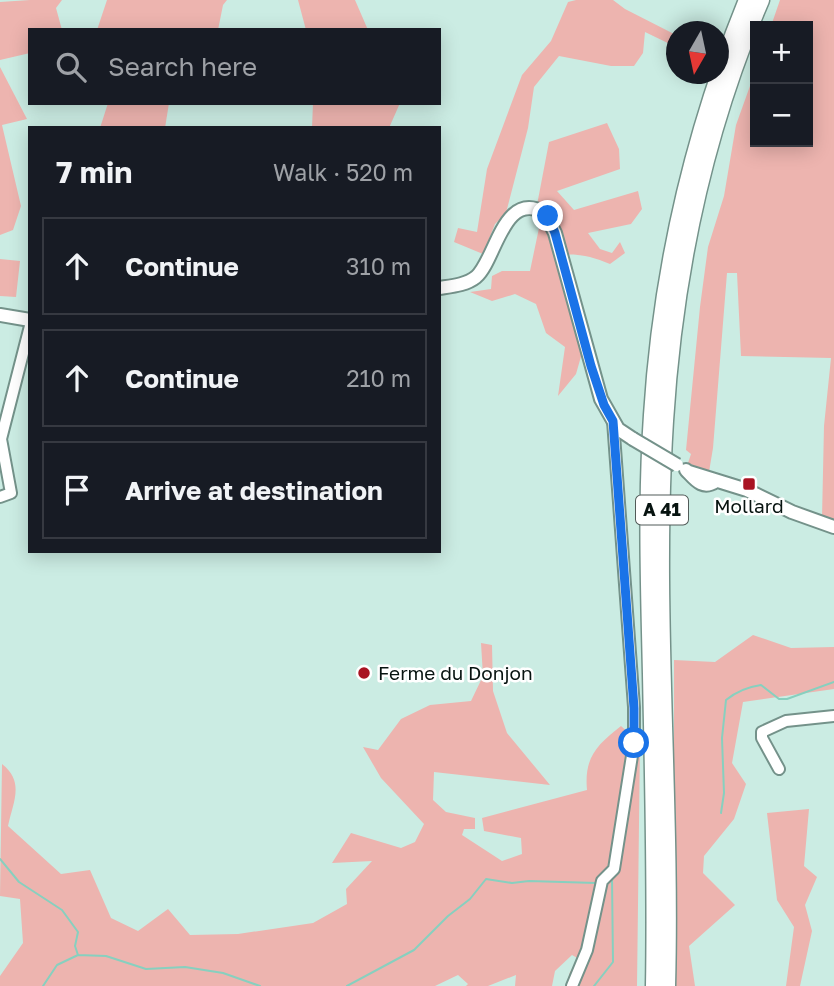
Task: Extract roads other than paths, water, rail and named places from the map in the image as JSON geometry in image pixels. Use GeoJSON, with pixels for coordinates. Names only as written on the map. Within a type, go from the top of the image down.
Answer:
{"type":"FeatureCollection","features":[{"type":"Feature","properties":{"kind":"highway","name":"A 41"},"geometry":{"type":"LineString","coordinates":[[654,986],[648,537],[649,462],[655,377],[662,315],[679,217],[712,96],[747,0]]}},
{"type":"Feature","properties":{"kind":"highway","name":"A 41"},"geometry":{"type":"LineString","coordinates":[[667,986],[666,774],[661,579],[667,384],[681,278],[701,184],[734,71],[761,0]]}},
{"type":"Feature","properties":{"kind":"main road"},"geometry":{"type":"LineString","coordinates":[[441,288],[464,283],[477,276],[503,227],[515,214],[531,209],[545,213],[555,233],[601,398],[618,429],[683,468],[698,483],[708,485],[716,481],[747,490],[792,512],[834,527]]}},
{"type":"Feature","properties":{"kind":"main road"},"geometry":{"type":"LineString","coordinates":[[0,315],[28,320]]}},
{"type":"Feature","properties":{"kind":"street"},"geometry":{"type":"LineString","coordinates":[[0,497],[11,493],[1,439],[28,333]]}},
{"type":"Feature","properties":{"kind":"street"},"geometry":{"type":"LineString","coordinates":[[0,382],[14,384]]}},
{"type":"Feature","properties":{"kind":"street"},"geometry":{"type":"LineString","coordinates":[[572,986],[587,950],[602,881],[614,869],[634,743],[634,708],[613,421]]}},
{"type":"Feature","properties":{"kind":"street"},"geometry":{"type":"LineString","coordinates":[[779,769],[762,738],[762,732],[786,721],[834,716]]}},
{"type":"Feature","properties":{"kind":"waterway"},"geometry":{"type":"LineString","coordinates":[[721,813],[724,793],[722,738],[726,700],[742,690],[761,685],[779,699],[787,699],[834,682]]}},
{"type":"Feature","properties":{"kind":"waterway"},"geometry":{"type":"LineString","coordinates":[[0,859],[19,882],[62,910],[78,932],[75,946],[78,955]]}},
{"type":"Feature","properties":{"kind":"waterway"},"geometry":{"type":"LineString","coordinates":[[347,986],[414,950],[448,916],[470,899],[486,879],[512,883],[596,883]]}},
{"type":"Feature","properties":{"kind":"waterway"},"geometry":{"type":"LineString","coordinates":[[594,986],[613,962],[612,879]]}},
{"type":"Feature","properties":{"kind":"waterway"},"geometry":{"type":"LineString","coordinates":[[43,986],[57,965],[78,955],[106,956],[146,969],[185,967],[223,973],[260,986]]}},
{"type":"Feature","properties":{"kind":"place","name":"Mollard"},"geometry":{"type":"Point","coordinates":[749,484]}},
{"type":"Feature","properties":{"kind":"place","name":"Ferme du Donjon"},"geometry":{"type":"Point","coordinates":[364,673]}}]}
